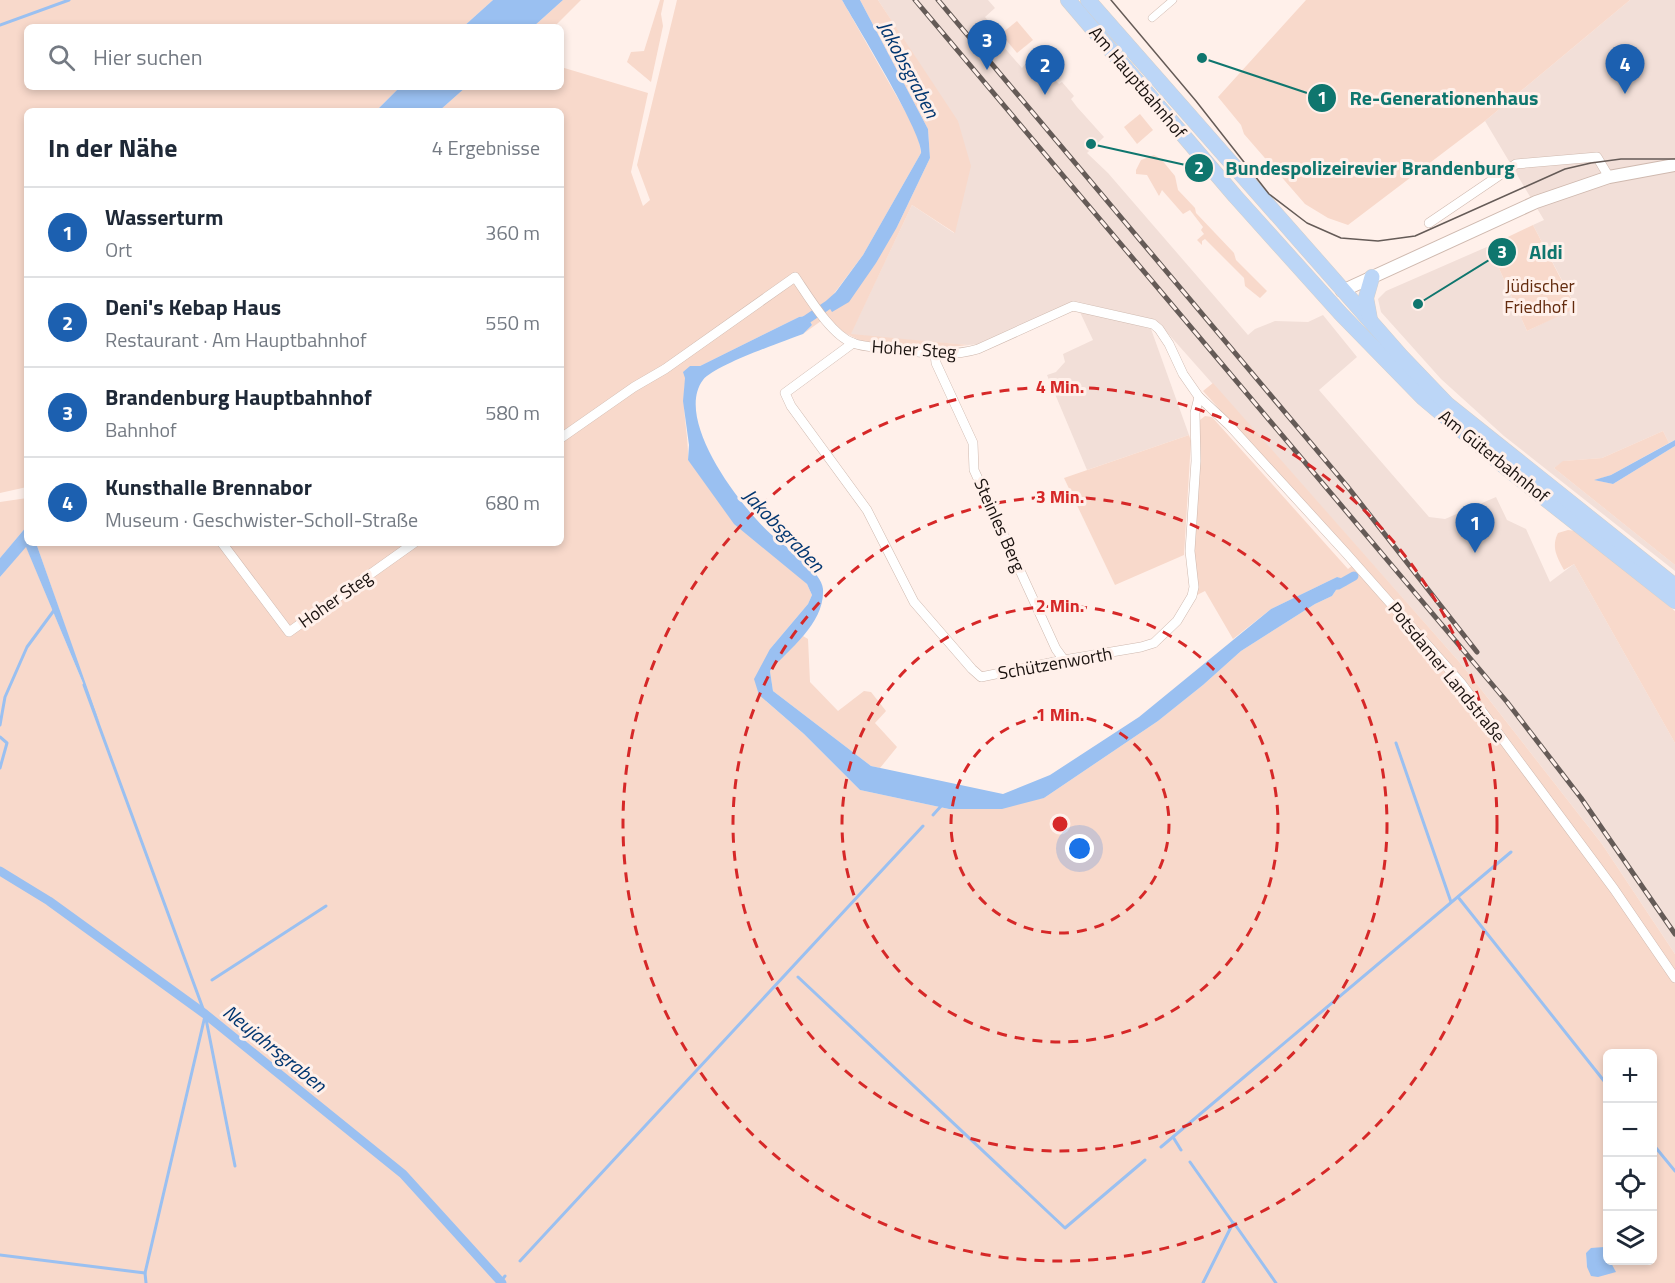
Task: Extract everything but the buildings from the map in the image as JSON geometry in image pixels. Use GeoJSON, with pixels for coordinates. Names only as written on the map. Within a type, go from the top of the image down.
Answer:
{"type":"FeatureCollection","features":[{"type":"Feature","properties":{"kind":"main road","name":"Am Hauptbahnhof"},"geometry":{"type":"LineString","coordinates":[[1068,0],[1235,196],[1326,298]]}},
{"type":"Feature","properties":{"kind":"main road","name":"Am Hauptbahnhof"},"geometry":{"type":"LineString","coordinates":[[1088,0],[1342,291]]}},
{"type":"Feature","properties":{"kind":"main road"},"geometry":{"type":"LineString","coordinates":[[1372,277],[1366,291],[1366,307],[1377,330]]}},
{"type":"Feature","properties":{"kind":"main road"},"geometry":{"type":"LineString","coordinates":[[1326,298],[1342,291]]}},
{"type":"Feature","properties":{"kind":"main road","name":"Am Güterbahnhof"},"geometry":{"type":"LineString","coordinates":[[1342,291],[1447,404],[1675,601]]}},
{"type":"Feature","properties":{"kind":"main road","name":"Am Güterbahnhof"},"geometry":{"type":"LineString","coordinates":[[1326,298],[1423,398],[1675,586]]}},
{"type":"Feature","properties":{"kind":"street"},"geometry":{"type":"LineString","coordinates":[[1152,18],[1173,0]]}},
{"type":"Feature","properties":{"kind":"street"},"geometry":{"type":"LineString","coordinates":[[1429,223],[1516,164],[1597,157],[1609,177]]}},
{"type":"Feature","properties":{"kind":"street"},"geometry":{"type":"LineString","coordinates":[[1342,291],[1536,202],[1609,177],[1675,165]]}},
{"type":"Feature","properties":{"kind":"street","name":"Hoher Steg"},"geometry":{"type":"LineString","coordinates":[[564,436],[634,387],[666,369],[795,277],[825,319],[853,344],[936,354],[965,353],[1073,306],[1153,324],[1169,344],[1192,388]]}},
{"type":"Feature","properties":{"kind":"street","name":"Schützenworth"},"geometry":{"type":"LineString","coordinates":[[853,344],[785,393],[791,406],[867,510],[914,602],[981,677],[1141,647],[1154,643],[1177,621],[1188,605],[1194,587],[1190,551],[1196,461],[1195,413],[1199,397]]}},
{"type":"Feature","properties":{"kind":"street","name":"Steinles Berg"},"geometry":{"type":"LineString","coordinates":[[936,354],[936,363],[973,443],[974,470],[1056,650],[1064,660]]}},
{"type":"Feature","properties":{"kind":"street","name":"Potsdamer Landstraße"},"geometry":{"type":"LineString","coordinates":[[1192,388],[1338,543],[1461,683],[1614,889],[1675,978]]}},
{"type":"Feature","properties":{"kind":"street","name":"Hoher Steg"},"geometry":{"type":"LineString","coordinates":[[224,546],[289,632],[410,546]]}},
{"type":"Feature","properties":{"kind":"shaded area"},"geometry":{"type":"Polygon","coordinates":[[[878,0],[988,0],[995,8],[985,17],[993,26],[987,32],[993,40],[996,38],[1022,68],[1034,54],[1059,84],[1062,82],[1074,96],[1071,99],[1077,107],[1104,137],[1087,153],[1108,173],[1248,335],[1255,329],[1275,321],[1308,322],[1323,315],[1357,357],[1319,390],[1429,517],[1445,519],[1496,497],[1507,520],[1526,529],[1550,582],[1574,564],[1675,743],[1675,954],[1602,844],[1462,665],[1156,320],[1075,301],[978,344],[850,335],[912,205],[954,233],[917,60],[878,0]]]}},
{"type":"Feature","properties":{"kind":"shaded area"},"geometry":{"type":"Polygon","coordinates":[[[1630,0],[1675,0],[1675,440],[1669,443],[1663,431],[1602,458],[1564,461],[1554,468],[1675,565],[1675,571],[1504,436],[1441,379],[1381,312],[1378,299],[1386,291],[1489,246],[1527,331],[1576,307],[1533,225],[1544,220],[1485,121],[1630,0]]]}},
{"type":"Feature","properties":{"kind":"shaded area"},"geometry":{"type":"Polygon","coordinates":[[[1079,310],[1151,329],[1189,435],[1087,470],[1047,375],[1056,372],[1065,362],[1063,354],[1093,340],[1079,310]]]}},
{"type":"Feature","properties":{"kind":"green space"},"geometry":{"type":"Polygon","coordinates":[[[0,0],[493,0],[466,24],[24,24],[24,90],[397,90],[379,108],[24,108],[24,488],[0,493],[0,0]]]}},
{"type":"Feature","properties":{"kind":"green space"},"geometry":{"type":"Polygon","coordinates":[[[563,0],[581,0],[557,24],[536,24],[563,0]]]}},
{"type":"Feature","properties":{"kind":"green space"},"geometry":{"type":"Polygon","coordinates":[[[660,0],[664,0],[661,14],[663,26],[651,82],[627,62],[631,52],[644,51],[660,0]]]}},
{"type":"Feature","properties":{"kind":"green space"},"geometry":{"type":"Polygon","coordinates":[[[677,0],[842,0],[913,125],[921,153],[863,255],[827,303],[897,227],[930,158],[928,129],[860,0],[878,0],[958,121],[971,166],[955,233],[912,205],[851,334],[978,344],[942,348],[861,341],[821,321],[803,334],[812,325],[807,316],[799,317],[700,366],[690,366],[684,389],[688,460],[807,584],[812,595],[808,604],[770,649],[766,701],[804,734],[860,790],[949,809],[1044,798],[1158,721],[1241,651],[1315,604],[1332,596],[1336,590],[1347,585],[1348,581],[1337,577],[1271,609],[1233,639],[1205,591],[1197,595],[1192,549],[1200,420],[1205,416],[1212,417],[1348,569],[1358,561],[1203,391],[1213,383],[1462,665],[1602,844],[1675,954],[1675,1283],[0,1283],[0,577],[26,546],[94,710],[37,546],[564,546],[564,108],[442,108],[463,90],[564,90],[564,68],[648,93],[631,172],[643,206],[650,200],[637,165],[677,0]]]}},
{"type":"Feature","properties":{"kind":"green space"},"geometry":{"type":"Polygon","coordinates":[[[1306,0],[1630,0],[1485,121],[1348,225],[1328,218],[1305,204],[1244,134],[1241,125],[1218,97],[1306,0]]]}},
{"type":"Feature","properties":{"kind":"green space"},"geometry":{"type":"Polygon","coordinates":[[[1017,21],[1033,40],[1017,53],[1001,34],[1017,21]]]}},
{"type":"Feature","properties":{"kind":"green space"},"geometry":{"type":"Polygon","coordinates":[[[1140,114],[1153,130],[1137,144],[1124,127],[1140,114]]]}},
{"type":"Feature","properties":{"kind":"green space"},"geometry":{"type":"Polygon","coordinates":[[[1154,155],[1161,159],[1175,176],[1178,190],[1195,208],[1196,213],[1234,253],[1236,260],[1267,291],[1260,298],[1245,286],[1244,278],[1205,239],[1202,245],[1197,240],[1204,234],[1201,230],[1203,227],[1190,210],[1183,214],[1162,190],[1159,196],[1147,175],[1136,174],[1141,160],[1154,155]]]}},
{"type":"Feature","properties":{"kind":"green space","name":"Jüdischer Friedhof I"},"geometry":{"type":"Polygon","coordinates":[[[1533,225],[1576,308],[1527,331],[1489,246],[1533,225]]]}},
{"type":"Feature","properties":{"kind":"green space"},"geometry":{"type":"Polygon","coordinates":[[[1663,431],[1669,443],[1611,475],[1595,480],[1613,484],[1675,446],[1675,565],[1554,468],[1563,461],[1602,458],[1663,431]]]}},
{"type":"Feature","properties":{"kind":"green space"},"geometry":{"type":"Polygon","coordinates":[[[1189,435],[1191,441],[1184,555],[1115,585],[1064,478],[1189,435]]]}},
{"type":"Feature","properties":{"kind":"green space"},"geometry":{"type":"Polygon","coordinates":[[[24,498],[24,530],[0,558],[0,502],[24,498]]]}},
{"type":"Feature","properties":{"kind":"green space"},"geometry":{"type":"Polygon","coordinates":[[[1568,530],[1576,531],[1675,611],[1675,743],[1574,564],[1564,570],[1559,561],[1555,547],[1556,538],[1558,533],[1568,530]]]}},
{"type":"Feature","properties":{"kind":"green space"},"geometry":{"type":"Polygon","coordinates":[[[803,636],[808,639],[810,682],[838,711],[864,691],[871,692],[886,711],[875,723],[897,747],[880,768],[871,766],[773,691],[770,671],[803,636]]]}},
{"type":"Feature","properties":{"kind":"water"},"geometry":{"type":"Polygon","coordinates":[[[493,0],[563,0],[536,24],[466,24],[493,0]]]}},
{"type":"Feature","properties":{"kind":"water"},"geometry":{"type":"Polygon","coordinates":[[[842,0],[860,0],[928,129],[930,158],[897,227],[876,263],[849,302],[832,312],[827,304],[863,255],[921,153],[919,142],[901,103],[842,0]]]}},
{"type":"Feature","properties":{"kind":"water"},"geometry":{"type":"Polygon","coordinates":[[[397,90],[463,90],[442,108],[379,108],[397,90]]]}},
{"type":"Feature","properties":{"kind":"water"},"geometry":{"type":"Polygon","coordinates":[[[807,316],[812,325],[803,334],[734,361],[703,380],[696,397],[697,418],[704,440],[730,486],[760,523],[817,575],[823,589],[822,601],[812,624],[770,671],[773,691],[871,766],[1003,794],[1050,775],[1139,717],[1271,609],[1337,577],[1348,580],[1347,585],[1241,651],[1158,721],[1044,798],[1002,809],[949,809],[860,790],[804,734],[759,695],[754,679],[770,649],[808,604],[812,595],[807,584],[734,524],[688,460],[689,445],[683,401],[685,378],[683,372],[690,366],[700,366],[799,317],[807,316]]]}},
{"type":"Feature","properties":{"kind":"water"},"geometry":{"type":"Polygon","coordinates":[[[1675,440],[1675,446],[1613,484],[1594,480],[1611,475],[1675,440]]]}},
{"type":"Feature","properties":{"kind":"water"},"geometry":{"type":"Polygon","coordinates":[[[24,530],[24,546],[37,546],[100,724],[26,547],[0,577],[0,558],[24,530]]]}},
{"type":"Feature","properties":{"kind":"water"},"geometry":{"type":"Polygon","coordinates":[[[1603,1247],[1603,1265],[1612,1265],[1616,1272],[1598,1277],[1591,1276],[1587,1267],[1586,1253],[1591,1248],[1603,1247]]]}},
{"type":"Feature","properties":{"kind":"waterway"},"geometry":{"type":"LineString","coordinates":[[0,25],[69,0]]}},
{"type":"Feature","properties":{"kind":"waterway","name":"Jakobsgraben"},"geometry":{"type":"LineString","coordinates":[[800,324],[837,297]]}},
{"type":"Feature","properties":{"kind":"waterway","name":"Jakobsgraben"},"geometry":{"type":"LineString","coordinates":[[1338,585],[1354,576]]}},
{"type":"Feature","properties":{"kind":"waterway"},"geometry":{"type":"LineString","coordinates":[[0,725],[5,697],[27,647],[55,609]]}},
{"type":"Feature","properties":{"kind":"waterway"},"geometry":{"type":"LineString","coordinates":[[84,685],[205,1014],[235,1166]]}},
{"type":"Feature","properties":{"kind":"waterway"},"geometry":{"type":"LineString","coordinates":[[0,737],[7,743],[0,768]]}},
{"type":"Feature","properties":{"kind":"waterway"},"geometry":{"type":"LineString","coordinates":[[1396,743],[1451,902]]}},
{"type":"Feature","properties":{"kind":"waterway"},"geometry":{"type":"LineString","coordinates":[[933,815],[942,805]]}},
{"type":"Feature","properties":{"kind":"waterway"},"geometry":{"type":"LineString","coordinates":[[520,1261],[923,826]]}},
{"type":"Feature","properties":{"kind":"waterway"},"geometry":{"type":"LineString","coordinates":[[1161,1147],[1511,852]]}},
{"type":"Feature","properties":{"kind":"waterway","name":"Neujahrsgraben"},"geometry":{"type":"LineString","coordinates":[[0,871],[49,901],[205,1014],[403,1174],[502,1283]]}},
{"type":"Feature","properties":{"kind":"waterway"},"geometry":{"type":"LineString","coordinates":[[1458,897],[1603,1080]]}},
{"type":"Feature","properties":{"kind":"waterway"},"geometry":{"type":"LineString","coordinates":[[212,980],[326,906]]}},
{"type":"Feature","properties":{"kind":"waterway"},"geometry":{"type":"LineString","coordinates":[[798,977],[1065,1228],[1145,1160]]}},
{"type":"Feature","properties":{"kind":"waterway"},"geometry":{"type":"LineString","coordinates":[[146,1283],[145,1273],[205,1016]]}},
{"type":"Feature","properties":{"kind":"waterway"},"geometry":{"type":"LineString","coordinates":[[1173,1137],[1181,1150]]}},
{"type":"Feature","properties":{"kind":"waterway"},"geometry":{"type":"LineString","coordinates":[[1657,1149],[1675,1171]]}},
{"type":"Feature","properties":{"kind":"waterway"},"geometry":{"type":"LineString","coordinates":[[1190,1162],[1233,1223],[1203,1283]]}},
{"type":"Feature","properties":{"kind":"waterway"},"geometry":{"type":"LineString","coordinates":[[1234,1223],[1276,1283]]}},
{"type":"Feature","properties":{"kind":"waterway"},"geometry":{"type":"LineString","coordinates":[[0,1255],[145,1273]]}},
{"type":"Feature","properties":{"kind":"waterway","name":"Neujahrsgraben"},"geometry":{"type":"LineString","coordinates":[[501,1281],[505,1276]]}},
{"type":"Feature","properties":{"kind":"tram line"},"geometry":{"type":"LineString","coordinates":[[1111,0],[1196,101],[1269,194],[1307,223],[1341,238],[1378,241],[1415,236],[1565,169],[1621,159],[1675,159]]}},
{"type":"Feature","properties":{"kind":"railway"},"geometry":{"type":"LineString","coordinates":[[915,0],[1507,702],[1581,798],[1675,934]]}},
{"type":"Feature","properties":{"kind":"railway"},"geometry":{"type":"LineString","coordinates":[[938,0],[1347,486],[1477,652]]}},
{"type":"Feature","properties":{"kind":"place","name":"Re-Generationenhaus"},"geometry":{"type":"Point","coordinates":[1202,58]}},
{"type":"Feature","properties":{"kind":"place","name":"Brandenburg Hauptbahnhof"},"geometry":{"type":"Point","coordinates":[987,70]}},
{"type":"Feature","properties":{"kind":"place","name":"Kunsthalle Brennabor"},"geometry":{"type":"Point","coordinates":[1625,94]}},
{"type":"Feature","properties":{"kind":"place","name":"Deni's Kebap Haus"},"geometry":{"type":"Point","coordinates":[1045,95]}},
{"type":"Feature","properties":{"kind":"place","name":"Bundespolizeirevier Brandenburg"},"geometry":{"type":"Point","coordinates":[1091,144]}},
{"type":"Feature","properties":{"kind":"place","name":"Aldi"},"geometry":{"type":"Point","coordinates":[1418,304]}},
{"type":"Feature","properties":{"kind":"place","name":"Wasserturm"},"geometry":{"type":"Point","coordinates":[1475,553]}}]}
